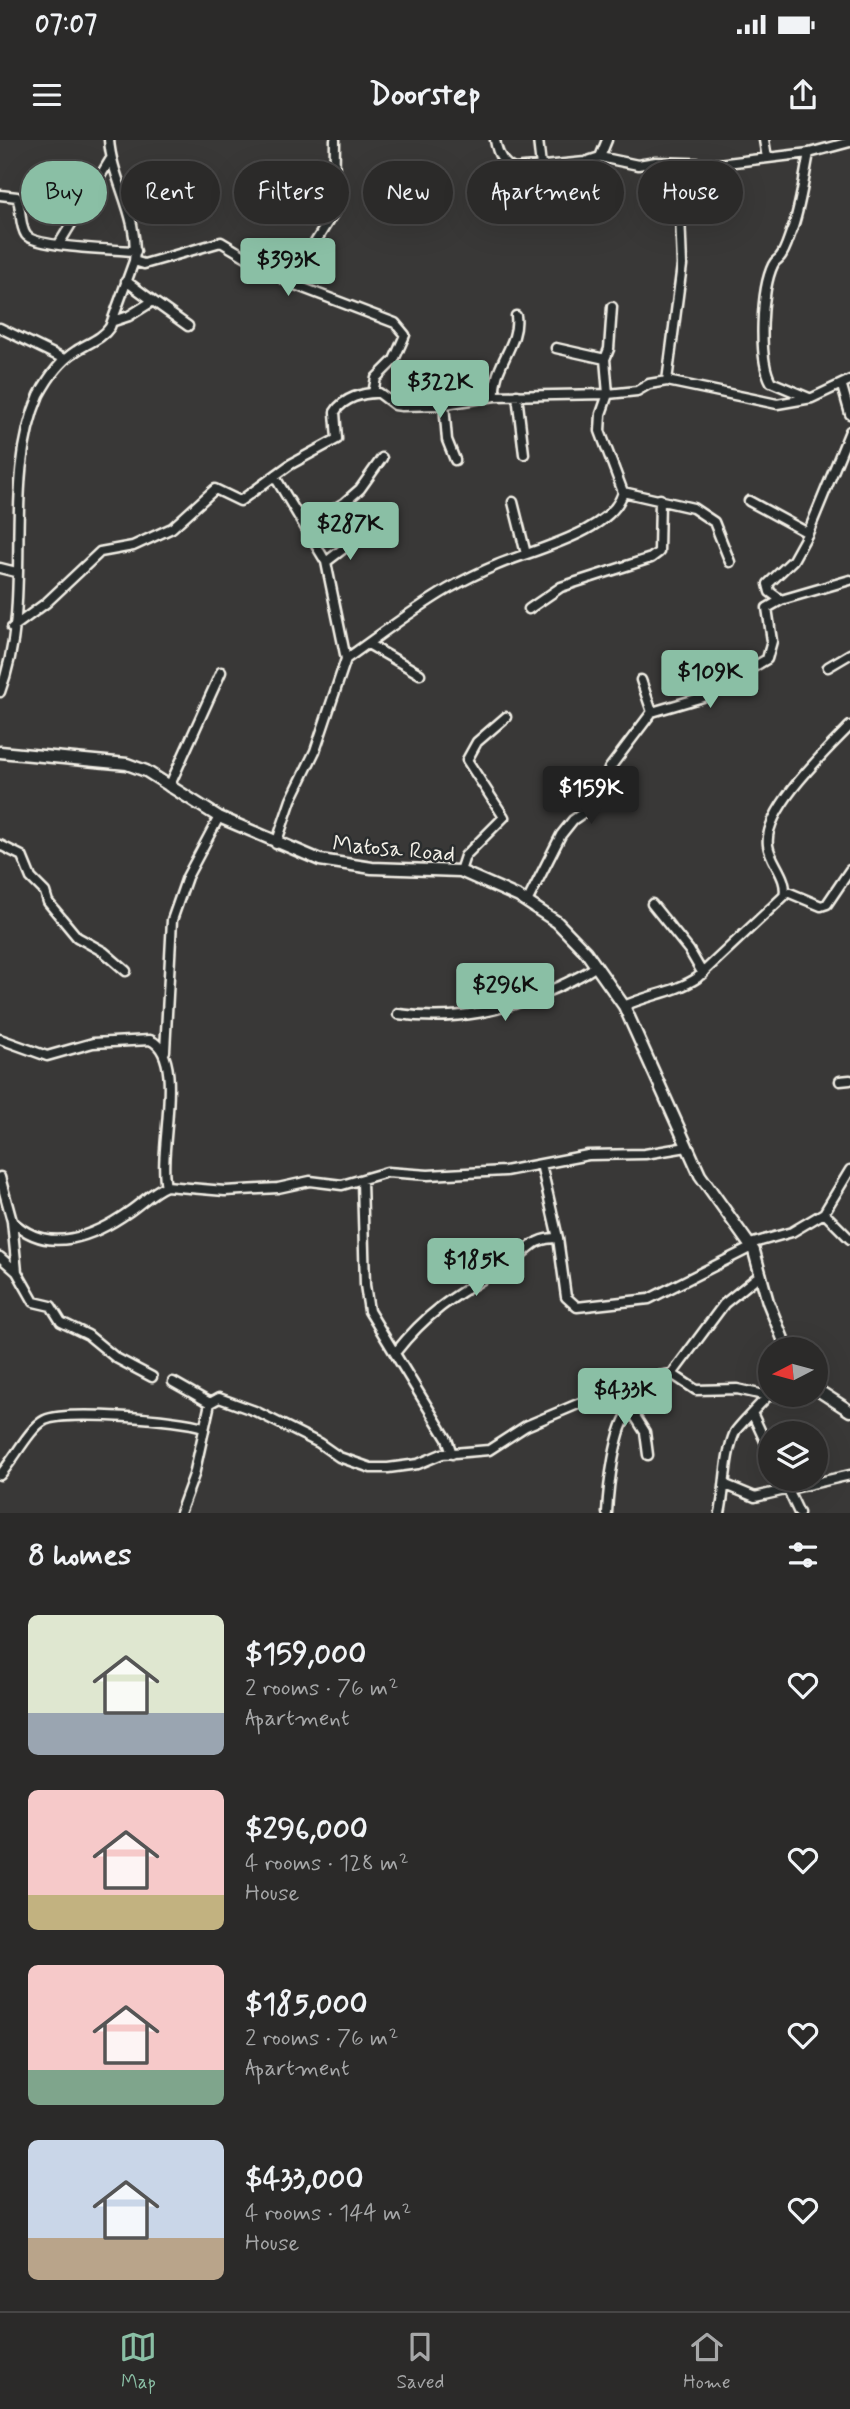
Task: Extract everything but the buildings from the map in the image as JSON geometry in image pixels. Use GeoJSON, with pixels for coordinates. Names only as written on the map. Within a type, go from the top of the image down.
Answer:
{"type":"FeatureCollection","features":[{"type":"Feature","properties":{"kind":"street"},"geometry":{"type":"LineString","coordinates":[[0,692],[9,668],[12,628],[16,572],[17,457],[38,395],[64,359],[103,335],[114,321],[136,251],[124,191],[110,160],[109,140]]}},
{"type":"Feature","properties":{"kind":"street"},"geometry":{"type":"LineString","coordinates":[[290,283],[334,212],[335,140]]}},
{"type":"Feature","properties":{"kind":"street"},"geometry":{"type":"LineString","coordinates":[[495,140],[497,151],[504,161]]}},
{"type":"Feature","properties":{"kind":"street"},"geometry":{"type":"LineString","coordinates":[[538,140],[540,161]]}},
{"type":"Feature","properties":{"kind":"street"},"geometry":{"type":"LineString","coordinates":[[600,157],[607,140]]}},
{"type":"Feature","properties":{"kind":"street"},"geometry":{"type":"LineString","coordinates":[[764,140],[767,158]]}},
{"type":"Feature","properties":{"kind":"street"},"geometry":{"type":"LineString","coordinates":[[742,161],[809,153],[850,142]]}},
{"type":"Feature","properties":{"kind":"street"},"geometry":{"type":"LineString","coordinates":[[809,153],[802,198],[781,256],[773,263],[769,279],[764,311],[764,351],[771,382],[812,398]]}},
{"type":"Feature","properties":{"kind":"street"},"geometry":{"type":"LineString","coordinates":[[574,161],[600,157],[638,166]]}},
{"type":"Feature","properties":{"kind":"street"},"geometry":{"type":"LineString","coordinates":[[59,244],[110,160]]}},
{"type":"Feature","properties":{"kind":"street"},"geometry":{"type":"LineString","coordinates":[[0,195],[13,195],[19,200],[26,236],[38,241],[83,248],[136,251]]}},
{"type":"Feature","properties":{"kind":"street"},"geometry":{"type":"LineString","coordinates":[[667,381],[682,272],[680,224]]}},
{"type":"Feature","properties":{"kind":"street"},"geometry":{"type":"LineString","coordinates":[[134,261],[144,264],[221,242],[239,250],[265,271],[290,283],[396,323],[405,333],[394,360],[375,381],[373,393]]}},
{"type":"Feature","properties":{"kind":"street"},"geometry":{"type":"LineString","coordinates":[[126,281],[188,326]]}},
{"type":"Feature","properties":{"kind":"street"},"geometry":{"type":"LineString","coordinates":[[114,321],[129,316],[153,301]]}},
{"type":"Feature","properties":{"kind":"street"},"geometry":{"type":"LineString","coordinates":[[346,659],[387,627],[447,590],[568,538],[616,509],[623,492],[600,431],[601,414],[608,394],[605,359],[610,349],[612,307]]}},
{"type":"Feature","properties":{"kind":"street"},"geometry":{"type":"LineString","coordinates":[[495,396],[494,384],[517,327],[516,316]]}},
{"type":"Feature","properties":{"kind":"street"},"geometry":{"type":"LineString","coordinates":[[0,328],[64,359]]}},
{"type":"Feature","properties":{"kind":"street"},"geometry":{"type":"LineString","coordinates":[[556,348],[605,359]]}},
{"type":"Feature","properties":{"kind":"street"},"geometry":{"type":"LineString","coordinates":[[12,628],[46,603],[100,552],[133,546],[172,528],[215,489],[240,501],[299,459],[337,439],[334,416],[340,405],[373,393],[398,406],[444,404],[495,396],[608,394],[637,391],[649,384],[667,381],[676,385],[720,389],[777,404],[812,398],[846,383],[850,411]]}},
{"type":"Feature","properties":{"kind":"street"},"geometry":{"type":"LineString","coordinates":[[517,395],[524,454]]}},
{"type":"Feature","properties":{"kind":"street"},"geometry":{"type":"LineString","coordinates":[[444,404],[447,440],[455,460]]}},
{"type":"Feature","properties":{"kind":"street"},"geometry":{"type":"LineString","coordinates":[[781,600],[770,592],[768,584],[793,561],[808,533],[850,431]]}},
{"type":"Feature","properties":{"kind":"street"},"geometry":{"type":"LineString","coordinates":[[305,527],[344,503],[360,489],[382,458]]}},
{"type":"Feature","properties":{"kind":"street"},"geometry":{"type":"LineString","coordinates":[[275,477],[326,562],[346,659],[315,751],[291,800],[276,844]]}},
{"type":"Feature","properties":{"kind":"street"},"geometry":{"type":"LineString","coordinates":[[623,492],[693,509],[714,522],[730,562]]}},
{"type":"Feature","properties":{"kind":"street"},"geometry":{"type":"LineString","coordinates":[[529,609],[561,587],[651,558],[659,552],[660,499]]}},
{"type":"Feature","properties":{"kind":"street"},"geometry":{"type":"LineString","coordinates":[[749,501],[808,533]]}},
{"type":"Feature","properties":{"kind":"street"},"geometry":{"type":"LineString","coordinates":[[513,502],[526,554]]}},
{"type":"Feature","properties":{"kind":"street"},"geometry":{"type":"LineString","coordinates":[[326,562],[356,539]]}},
{"type":"Feature","properties":{"kind":"street"},"geometry":{"type":"LineString","coordinates":[[0,568],[16,572]]}},
{"type":"Feature","properties":{"kind":"street"},"geometry":{"type":"LineString","coordinates":[[527,902],[561,835],[573,820],[596,804],[609,769],[652,712],[703,697],[763,663],[769,654],[772,640],[766,610],[781,600],[850,580]]}},
{"type":"Feature","properties":{"kind":"street"},"geometry":{"type":"LineString","coordinates":[[368,644],[420,674]]}},
{"type":"Feature","properties":{"kind":"street"},"geometry":{"type":"LineString","coordinates":[[828,667],[850,654]]}},
{"type":"Feature","properties":{"kind":"street"},"geometry":{"type":"LineString","coordinates":[[169,787],[221,673]]}},
{"type":"Feature","properties":{"kind":"street"},"geometry":{"type":"LineString","coordinates":[[641,680],[652,712]]}},
{"type":"Feature","properties":{"kind":"street"},"geometry":{"type":"LineString","coordinates":[[460,872],[465,856],[504,817],[467,761],[477,742],[506,717]]}},
{"type":"Feature","properties":{"kind":"street"},"geometry":{"type":"LineString","coordinates":[[850,726],[794,788],[769,830],[768,844],[785,891],[821,906],[827,904],[850,870]]}},
{"type":"Feature","properties":{"kind":"street","name":"Matosa Road"},"geometry":{"type":"LineString","coordinates":[[0,752],[127,764],[146,771],[219,817],[276,844],[335,864],[460,872],[527,902],[557,922],[596,966],[624,1006],[687,1147],[712,1194],[751,1245],[783,1337]]}},
{"type":"Feature","properties":{"kind":"street"},"geometry":{"type":"LineString","coordinates":[[166,1186],[162,1163],[169,1101],[165,1051],[172,920],[187,877],[219,817]]}},
{"type":"Feature","properties":{"kind":"street"},"geometry":{"type":"LineString","coordinates":[[0,845],[22,856],[31,878],[45,891],[48,902],[77,937],[104,952],[126,971]]}},
{"type":"Feature","properties":{"kind":"street"},"geometry":{"type":"LineString","coordinates":[[624,1006],[644,997],[687,985],[703,974],[785,891]]}},
{"type":"Feature","properties":{"kind":"street"},"geometry":{"type":"LineString","coordinates":[[652,904],[690,950],[703,974]]}},
{"type":"Feature","properties":{"kind":"street"},"geometry":{"type":"LineString","coordinates":[[398,1014],[451,1018],[490,1013],[535,997],[596,966]]}},
{"type":"Feature","properties":{"kind":"street"},"geometry":{"type":"LineString","coordinates":[[0,1039],[47,1056],[81,1045],[119,1040],[150,1040],[165,1051]]}},
{"type":"Feature","properties":{"kind":"street"},"geometry":{"type":"LineString","coordinates":[[840,1082],[850,1080]]}},
{"type":"Feature","properties":{"kind":"street"},"geometry":{"type":"LineString","coordinates":[[12,1221],[33,1237],[77,1239],[127,1213],[166,1186],[225,1191],[278,1188],[310,1181],[342,1185],[387,1172],[438,1174],[505,1171],[588,1155],[653,1153],[687,1147]]}},
{"type":"Feature","properties":{"kind":"street"},"geometry":{"type":"LineString","coordinates":[[541,1164],[558,1238],[566,1297],[578,1307],[649,1299],[670,1291],[751,1245],[792,1232],[824,1213],[850,1170]]}},
{"type":"Feature","properties":{"kind":"street"},"geometry":{"type":"LineString","coordinates":[[0,1177],[12,1221],[17,1272]]}},
{"type":"Feature","properties":{"kind":"street"},"geometry":{"type":"LineString","coordinates":[[362,1181],[367,1305],[447,1439],[452,1454]]}},
{"type":"Feature","properties":{"kind":"street"},"geometry":{"type":"LineString","coordinates":[[824,1213],[850,1239]]}},
{"type":"Feature","properties":{"kind":"street"},"geometry":{"type":"LineString","coordinates":[[395,1353],[428,1315],[465,1288],[514,1261],[532,1243],[558,1238]]}},
{"type":"Feature","properties":{"kind":"street"},"geometry":{"type":"LineString","coordinates":[[0,1257],[17,1272],[34,1302],[51,1306],[61,1322],[88,1335],[116,1358],[152,1377]]}},
{"type":"Feature","properties":{"kind":"street"},"geometry":{"type":"LineString","coordinates":[[672,1374],[724,1304],[761,1274]]}},
{"type":"Feature","properties":{"kind":"street"},"geometry":{"type":"LineString","coordinates":[[180,1513],[194,1475],[210,1403],[219,1398],[255,1411],[319,1443],[339,1457],[371,1468],[418,1464],[452,1454],[489,1450],[526,1426],[578,1404],[621,1394],[652,1377],[672,1374],[696,1390],[742,1389],[758,1393]]}},
{"type":"Feature","properties":{"kind":"street"},"geometry":{"type":"LineString","coordinates":[[173,1382],[210,1403]]}},
{"type":"Feature","properties":{"kind":"street"},"geometry":{"type":"LineString","coordinates":[[621,1394],[645,1432],[648,1455]]}},
{"type":"Feature","properties":{"kind":"street"},"geometry":{"type":"LineString","coordinates":[[828,1397],[850,1411]]}},
{"type":"Feature","properties":{"kind":"street"},"geometry":{"type":"LineString","coordinates":[[720,1513],[735,1430],[759,1407]]}},
{"type":"Feature","properties":{"kind":"street"},"geometry":{"type":"LineString","coordinates":[[607,1513],[613,1456],[623,1418],[631,1410]]}},
{"type":"Feature","properties":{"kind":"street"},"geometry":{"type":"LineString","coordinates":[[753,1415],[758,1426]]}},
{"type":"Feature","properties":{"kind":"street"},"geometry":{"type":"LineString","coordinates":[[0,1475],[37,1426],[47,1419],[87,1417],[179,1420],[203,1427]]}},
{"type":"Feature","properties":{"kind":"street"},"geometry":{"type":"LineString","coordinates":[[828,1480],[850,1475]]}},
{"type":"Feature","properties":{"kind":"street"},"geometry":{"type":"LineString","coordinates":[[726,1485],[755,1497],[777,1491]]}},
{"type":"Feature","properties":{"kind":"street"},"geometry":{"type":"LineString","coordinates":[[789,1491],[799,1513]]}}]}
